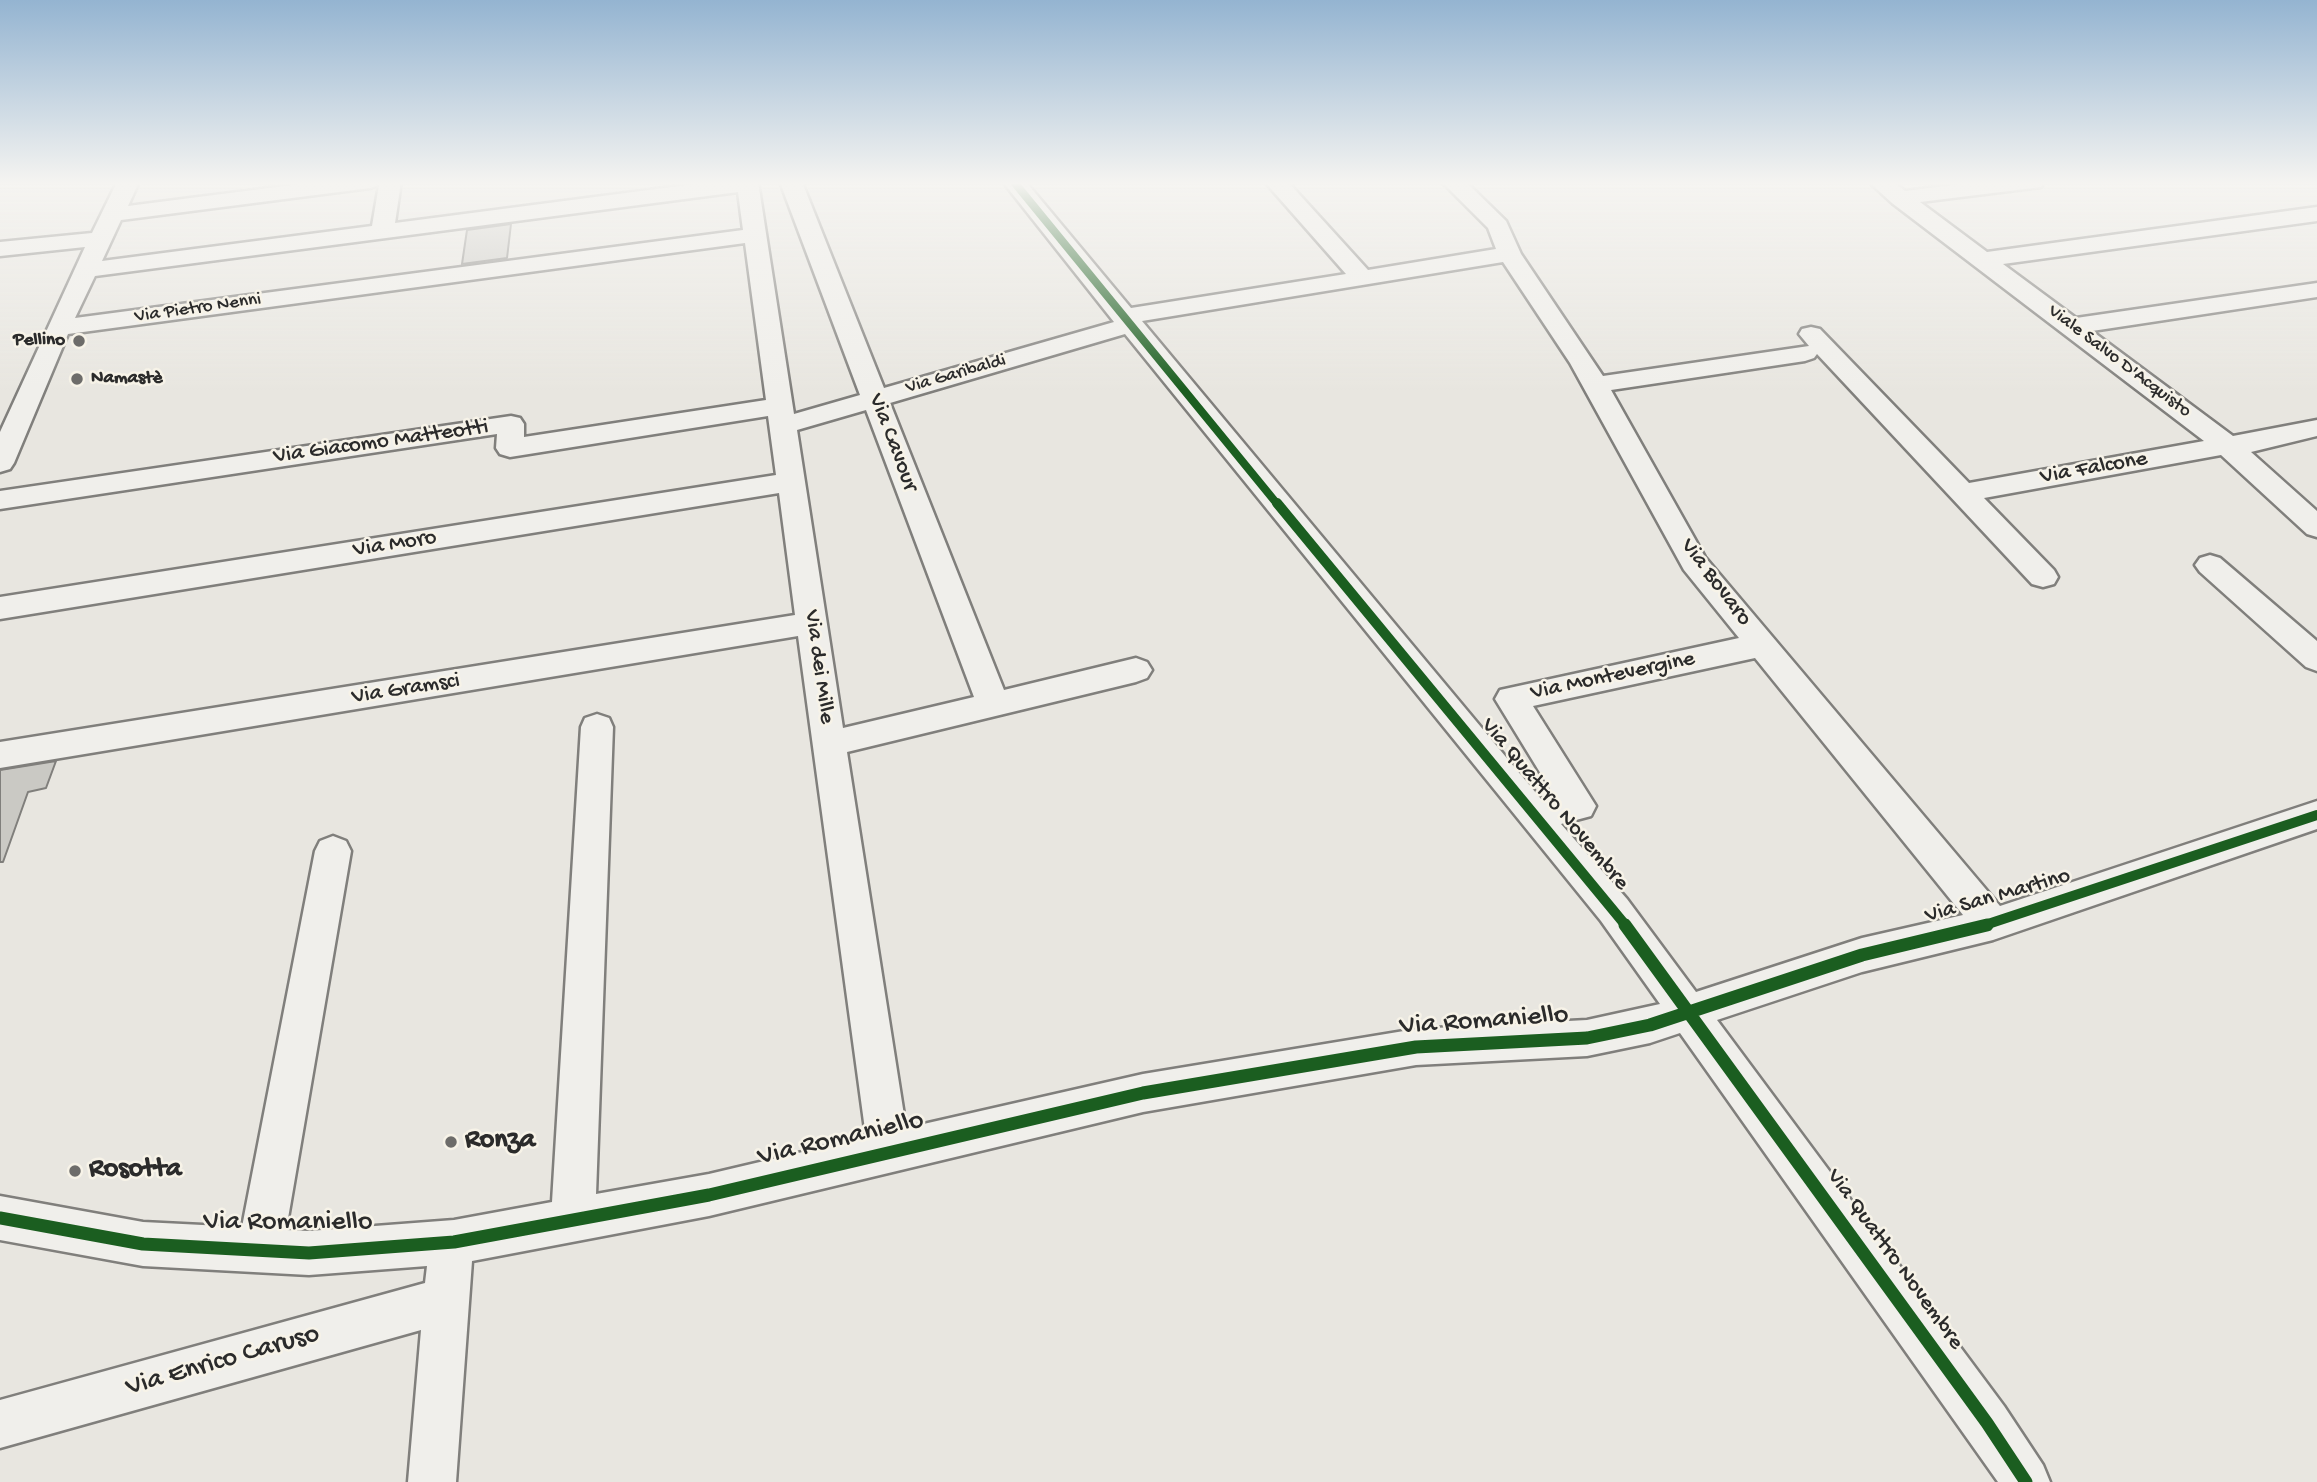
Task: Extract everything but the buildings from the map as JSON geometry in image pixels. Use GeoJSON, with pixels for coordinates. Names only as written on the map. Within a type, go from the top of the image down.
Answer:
{"type":"FeatureCollection","features":[{"type":"Feature","properties":{"kind":"street"},"geometry":{"type":"LineString","coordinates":[[0,463],[11,410],[58,328],[96,251]]}},
{"type":"Feature","properties":{"kind":"street"},"geometry":{"type":"LineString","coordinates":[[86,270],[233,251]]}},
{"type":"Feature","properties":{"kind":"street","name":"Via Pietro Nenni"},"geometry":{"type":"LineString","coordinates":[[58,328],[634,251]]}},
{"type":"Feature","properties":{"kind":"street","name":"Via dei Mille"},"geometry":{"type":"LineString","coordinates":[[757,251],[889,1152]]}},
{"type":"Feature","properties":{"kind":"street","name":"Via Cavour"},"geometry":{"type":"LineString","coordinates":[[818,251],[993,704]]}},
{"type":"Feature","properties":{"kind":"street","name":"Via Quattro Novembre"},"geometry":{"type":"LineString","coordinates":[[1070,251],[1614,910],[1987,1423],[2026,1482]]}},
{"type":"Feature","properties":{"kind":"street"},"geometry":{"type":"LineString","coordinates":[[1339,251],[1363,278]]}},
{"type":"Feature","properties":{"kind":"street","name":"Via Bovaro"},"geometry":{"type":"LineString","coordinates":[[1508,251],[1595,385],[1694,563],[1993,924]]}},
{"type":"Feature","properties":{"kind":"street","name":"Viale Salvo D'Acquisto"},"geometry":{"type":"LineString","coordinates":[[1970,251],[2073,326],[2227,445],[2317,527]]}},
{"type":"Feature","properties":{"kind":"street"},"geometry":{"type":"LineString","coordinates":[[1982,260],[2046,251]]}},
{"type":"Feature","properties":{"kind":"street","name":"Via Garibaldi"},"geometry":{"type":"LineString","coordinates":[[781,416],[875,399],[1126,321],[1509,254]]}},
{"type":"Feature","properties":{"kind":"street"},"geometry":{"type":"LineString","coordinates":[[2073,326],[2317,290]]}},
{"type":"Feature","properties":{"kind":"street"},"geometry":{"type":"LineString","coordinates":[[1595,385],[1808,344],[1962,493],[2043,577]]}},
{"type":"Feature","properties":{"kind":"street","name":"Via Giacomo Matteotti"},"geometry":{"type":"LineString","coordinates":[[0,500],[511,424],[510,448],[781,416]]}},
{"type":"Feature","properties":{"kind":"street","name":"Via Falcone"},"geometry":{"type":"LineString","coordinates":[[1962,493],[2227,445],[2251,443],[2317,428]]}},
{"type":"Feature","properties":{"kind":"street","name":"Via Moro"},"geometry":{"type":"LineString","coordinates":[[0,608],[790,482]]}},
{"type":"Feature","properties":{"kind":"street"},"geometry":{"type":"LineString","coordinates":[[2210,565],[2317,659]]}},
{"type":"Feature","properties":{"kind":"street","name":"Via Gramsci"},"geometry":{"type":"LineString","coordinates":[[0,755],[812,623]]}},
{"type":"Feature","properties":{"kind":"street","name":"Via Montevergine"},"geometry":{"type":"LineString","coordinates":[[1533,815],[1579,806],[1511,699],[1762,645]]}},
{"type":"Feature","properties":{"kind":"street"},"geometry":{"type":"LineString","coordinates":[[829,744],[1136,670]]}},
{"type":"Feature","properties":{"kind":"street"},"geometry":{"type":"LineString","coordinates":[[573,1220],[597,727]]}},
{"type":"Feature","properties":{"kind":"street","name":"Via San Martino"},"geometry":{"type":"LineString","coordinates":[[1688,1010],[1730,1000],[1862,955],[1993,924],[2317,815]]}},
{"type":"Feature","properties":{"kind":"street"},"geometry":{"type":"LineString","coordinates":[[260,1250],[333,851]]}},
{"type":"Feature","properties":{"kind":"street","name":"Via Romaniello"},"geometry":{"type":"LineString","coordinates":[[0,1218],[143,1244],[309,1253],[451,1242],[709,1195],[1156,1090],[1416,1047],[1587,1038],[1650,1025],[1688,1010]]}},
{"type":"Feature","properties":{"kind":"street"},"geometry":{"type":"LineString","coordinates":[[432,1482],[451,1242]]}},
{"type":"Feature","properties":{"kind":"street","name":"Via Enrico Caruso"},"geometry":{"type":"LineString","coordinates":[[0,1424],[447,1300]]}},
{"type":"Feature","properties":{"kind":"cycle path"},"geometry":{"type":"LineString","coordinates":[[1071,251],[1614,910],[1987,1423],[2026,1482]]}},
{"type":"Feature","properties":{"kind":"cycle path"},"geometry":{"type":"LineString","coordinates":[[0,1218],[143,1244],[309,1253],[454,1242],[709,1195],[1143,1093],[1416,1047],[1587,1038],[1650,1025],[1862,955],[1993,924],[2317,815]]}},
{"type":"Feature","properties":{"kind":"place","name":"Pellino"},"geometry":{"type":"Point","coordinates":[79,341]}},
{"type":"Feature","properties":{"kind":"place","name":"Namastè"},"geometry":{"type":"Point","coordinates":[77,379]}},
{"type":"Feature","properties":{"kind":"place","name":"Ronza"},"geometry":{"type":"Point","coordinates":[451,1142]}},
{"type":"Feature","properties":{"kind":"place","name":"Rosotta"},"geometry":{"type":"Point","coordinates":[75,1171]}}]}
